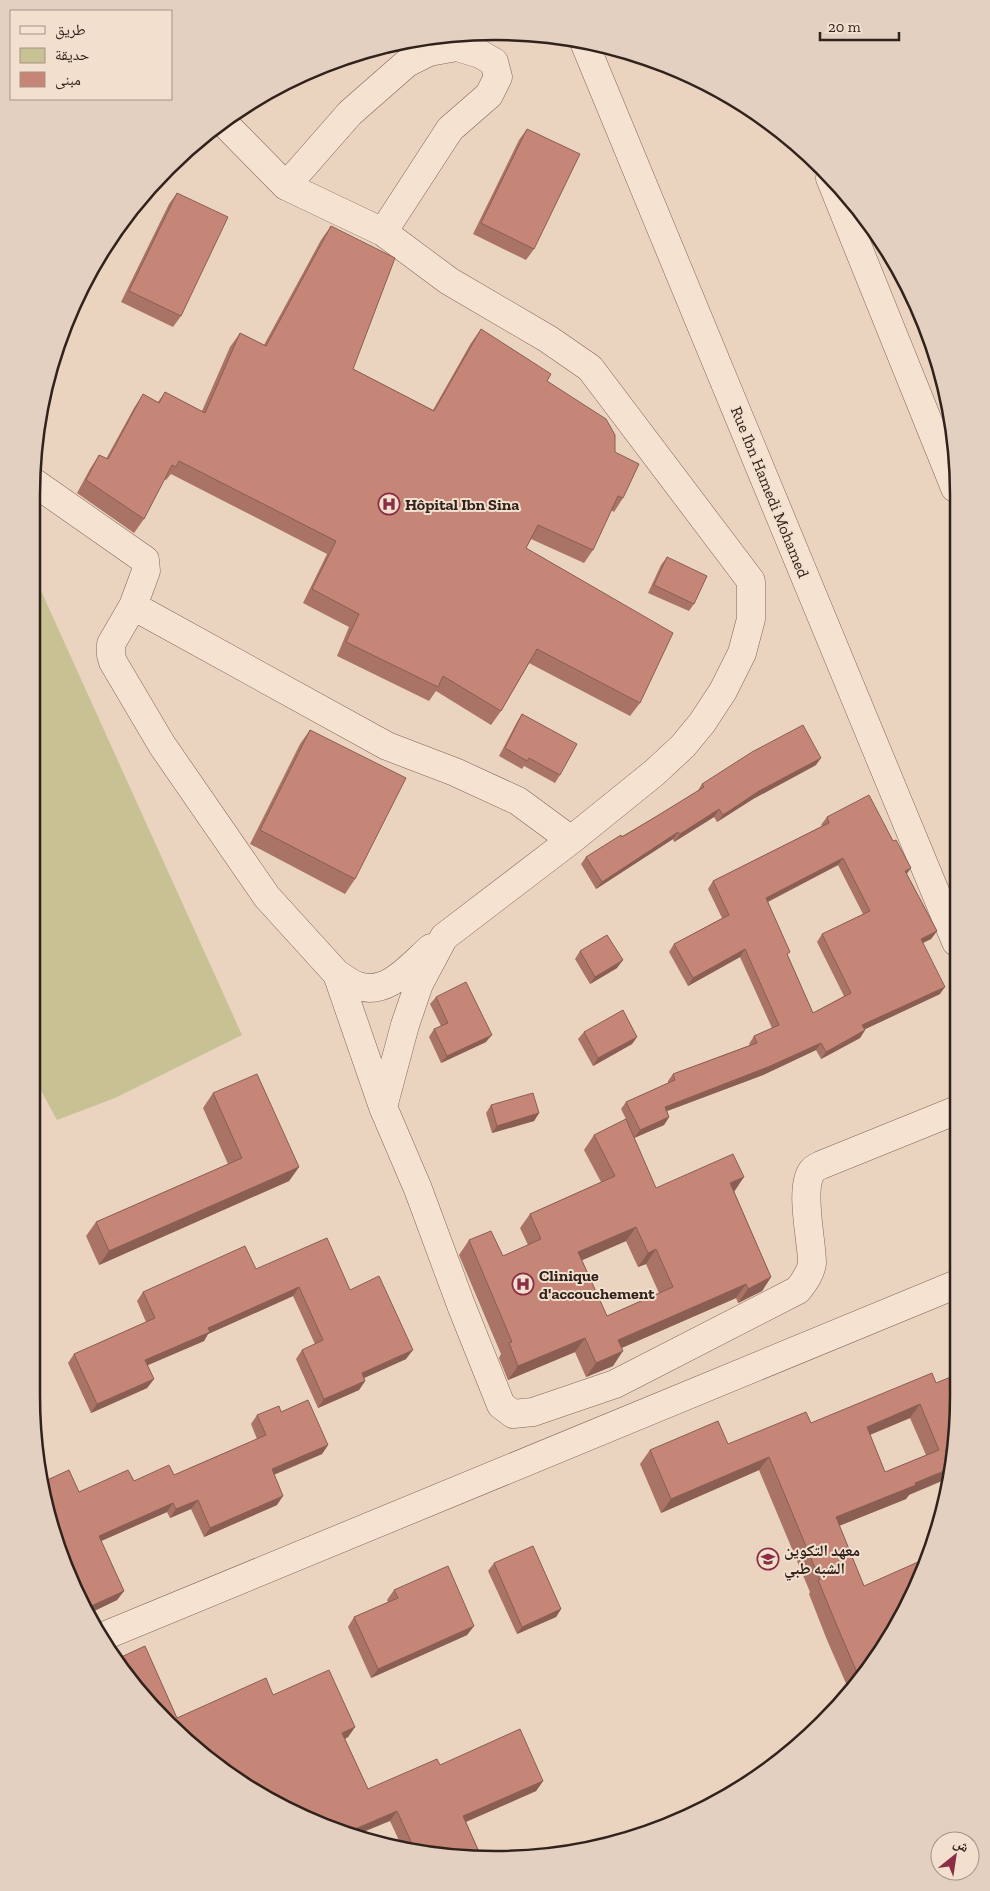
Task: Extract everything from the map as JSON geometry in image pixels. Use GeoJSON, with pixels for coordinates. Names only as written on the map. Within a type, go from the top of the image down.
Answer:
{"type":"FeatureCollection","features":[{"type":"Feature","properties":{"kind":"street"},"geometry":{"type":"LineString","coordinates":[[286,186],[350,113],[407,63],[429,52],[457,47],[480,54],[494,62],[498,78],[489,95],[450,129],[383,232]]}},
{"type":"Feature","properties":{"kind":"street","name":"Rue Ibn Hamedi Mohamed"},"geometry":{"type":"LineString","coordinates":[[587,50],[950,927]]}},
{"type":"Feature","properties":{"kind":"street"},"geometry":{"type":"LineString","coordinates":[[40,487],[145,560],[146,571],[132,606],[111,644],[113,662],[162,746],[266,897],[337,974],[358,986],[375,988],[388,984],[444,937],[571,840],[654,773],[683,746],[702,723],[723,691],[742,653],[751,619],[750,581],[590,368],[548,339],[449,281],[383,232],[286,186],[228,127]]}},
{"type":"Feature","properties":{"kind":"street"},"geometry":{"type":"LineString","coordinates":[[837,195],[949,474]]}},
{"type":"Feature","properties":{"kind":"street"},"geometry":{"type":"LineString","coordinates":[[132,606],[387,746],[455,772],[518,801],[571,840]]}},
{"type":"Feature","properties":{"kind":"street"},"geometry":{"type":"LineString","coordinates":[[383,1107],[405,1025],[419,984],[444,937]]}},
{"type":"Feature","properties":{"kind":"street"},"geometry":{"type":"LineString","coordinates":[[337,974],[383,1107],[418,1189],[461,1305],[501,1405],[513,1414],[533,1412],[615,1384],[798,1290],[807,1278],[812,1264],[807,1207],[807,1182],[812,1170],[821,1164],[950,1113]]}},
{"type":"Feature","properties":{"kind":"street"},"geometry":{"type":"LineString","coordinates":[[108,1634],[950,1287]]}},
{"type":"Feature","properties":{"kind":"green space"},"geometry":{"type":"Polygon","coordinates":[[[40,589],[242,1035],[115,1098],[57,1120],[40,1089],[40,589]]]}},
{"type":"Feature","properties":{"kind":"building"},"geometry":{"type":"Polygon","coordinates":[[[527,129],[580,154],[534,249],[481,223],[527,129]]]}},
{"type":"Feature","properties":{"kind":"building"},"geometry":{"type":"Polygon","coordinates":[[[177,193],[228,217],[181,316],[129,291],[177,193]]]}},
{"type":"Feature","properties":{"kind":"building"},"geometry":{"type":"Polygon","coordinates":[[[331,226],[395,258],[353,369],[434,411],[481,329],[551,374],[547,381],[606,419],[615,435],[615,452],[639,464],[623,498],[618,496],[593,550],[538,525],[526,548],[673,633],[640,703],[537,649],[501,711],[443,676],[438,687],[346,642],[359,614],[312,589],[336,541],[179,461],[176,467],[172,465],[144,519],[86,480],[99,455],[108,459],[143,394],[159,403],[165,392],[205,413],[240,333],[266,346],[331,226]]]}},
{"type":"Feature","properties":{"kind":"building"},"geometry":{"type":"Polygon","coordinates":[[[667,557],[707,576],[694,604],[654,585],[667,557]]]}},
{"type":"Feature","properties":{"kind":"building"},"geometry":{"type":"Polygon","coordinates":[[[522,714],[577,744],[560,775],[529,758],[527,761],[505,748],[522,714]]]}},
{"type":"Feature","properties":{"kind":"building"},"geometry":{"type":"Polygon","coordinates":[[[803,725],[821,758],[759,791],[723,815],[719,809],[680,834],[678,832],[602,882],[586,857],[704,787],[702,784],[752,752],[803,725]]]}},
{"type":"Feature","properties":{"kind":"building"},"geometry":{"type":"Polygon","coordinates":[[[310,730],[406,778],[355,879],[260,830],[310,730]]]}},
{"type":"Feature","properties":{"kind":"building"},"geometry":{"type":"Polygon","coordinates":[[[869,795],[893,841],[896,840],[911,868],[905,871],[937,931],[921,939],[945,987],[862,1025],[865,1030],[826,1052],[821,1043],[768,1067],[665,1107],[669,1117],[640,1130],[626,1102],[675,1080],[673,1074],[757,1043],[754,1036],[779,1025],[745,949],[693,978],[674,944],[729,915],[713,881],[829,823],[827,817],[869,795]],[[843,858],[766,898],[790,952],[787,954],[813,1013],[851,993],[822,934],[870,911],[843,858]]]}},
{"type":"Feature","properties":{"kind":"building"},"geometry":{"type":"Polygon","coordinates":[[[607,935],[623,960],[595,977],[580,951],[607,935]]]}},
{"type":"Feature","properties":{"kind":"building"},"geometry":{"type":"Polygon","coordinates":[[[466,982],[492,1035],[447,1056],[434,1029],[448,1023],[436,997],[466,982]]]}},
{"type":"Feature","properties":{"kind":"building"},"geometry":{"type":"Polygon","coordinates":[[[623,1010],[637,1037],[598,1058],[584,1032],[623,1010]]]}},
{"type":"Feature","properties":{"kind":"building"},"geometry":{"type":"Polygon","coordinates":[[[257,1074],[299,1167],[109,1251],[96,1222],[242,1158],[213,1093],[257,1074]]]}},
{"type":"Feature","properties":{"kind":"building"},"geometry":{"type":"Polygon","coordinates":[[[533,1093],[539,1113],[497,1126],[491,1105],[533,1093]]]}},
{"type":"Feature","properties":{"kind":"building","name":"Clinique d'accouchement"},"geometry":{"type":"Polygon","coordinates":[[[626,1119],[656,1188],[733,1154],[744,1177],[730,1183],[771,1277],[748,1289],[746,1284],[618,1340],[623,1351],[596,1363],[585,1338],[518,1366],[509,1343],[512,1342],[469,1240],[491,1231],[503,1256],[541,1239],[530,1214],[615,1176],[594,1135],[626,1119]],[[636,1227],[578,1252],[607,1316],[673,1287],[656,1249],[648,1253],[636,1227]]]}},
{"type":"Feature","properties":{"kind":"building"},"geometry":{"type":"Polygon","coordinates":[[[327,1238],[350,1290],[379,1276],[413,1350],[362,1373],[365,1381],[324,1399],[302,1350],[323,1340],[299,1287],[208,1328],[210,1332],[145,1360],[154,1379],[97,1404],[74,1354],[155,1318],[143,1292],[245,1246],[256,1269],[327,1238]]]}},
{"type":"Feature","properties":{"kind":"building"},"geometry":{"type":"Polygon","coordinates":[[[932,1373],[936,1383],[950,1377],[949,1426],[943,1471],[915,1483],[916,1485],[836,1517],[864,1586],[918,1562],[889,1624],[857,1672],[769,1457],[671,1499],[650,1450],[718,1421],[728,1444],[806,1412],[811,1423],[932,1373]],[[920,1404],[867,1427],[885,1472],[939,1450],[920,1404]]]}},
{"type":"Feature","properties":{"kind":"building"},"geometry":{"type":"Polygon","coordinates":[[[308,1400],[328,1445],[272,1469],[283,1496],[210,1528],[198,1500],[176,1509],[173,1503],[99,1536],[124,1591],[92,1606],[64,1542],[48,1480],[69,1470],[79,1492],[128,1470],[134,1481],[169,1465],[174,1475],[266,1435],[257,1415],[279,1406],[281,1412],[308,1400]]]}},
{"type":"Feature","properties":{"kind":"building"},"geometry":{"type":"Polygon","coordinates":[[[533,1546],[561,1609],[522,1627],[494,1563],[533,1546]]]}},
{"type":"Feature","properties":{"kind":"building"},"geometry":{"type":"Polygon","coordinates":[[[448,1566],[474,1626],[378,1669],[354,1617],[398,1598],[394,1590],[448,1566]]]}},
{"type":"Feature","properties":{"kind":"building"},"geometry":{"type":"Polygon","coordinates":[[[145,1646],[177,1718],[266,1678],[273,1695],[329,1670],[355,1727],[342,1733],[368,1789],[437,1759],[440,1765],[520,1729],[543,1781],[463,1816],[478,1850],[412,1843],[397,1811],[355,1829],[349,1827],[294,1804],[267,1790],[218,1757],[173,1718],[122,1657],[145,1646]]]}},
{"type":"Feature","properties":{"kind":"place","name":"Hôpital Ibn Sina"},"geometry":{"type":"Point","coordinates":[389,504]}},
{"type":"Feature","properties":{"kind":"place","name":"Clinique d'accouchement"},"geometry":{"type":"Point","coordinates":[523,1284]}},
{"type":"Feature","properties":{"kind":"place","name":"معهد التكوين الشبه طبي"},"geometry":{"type":"Point","coordinates":[768,1559]}}]}
